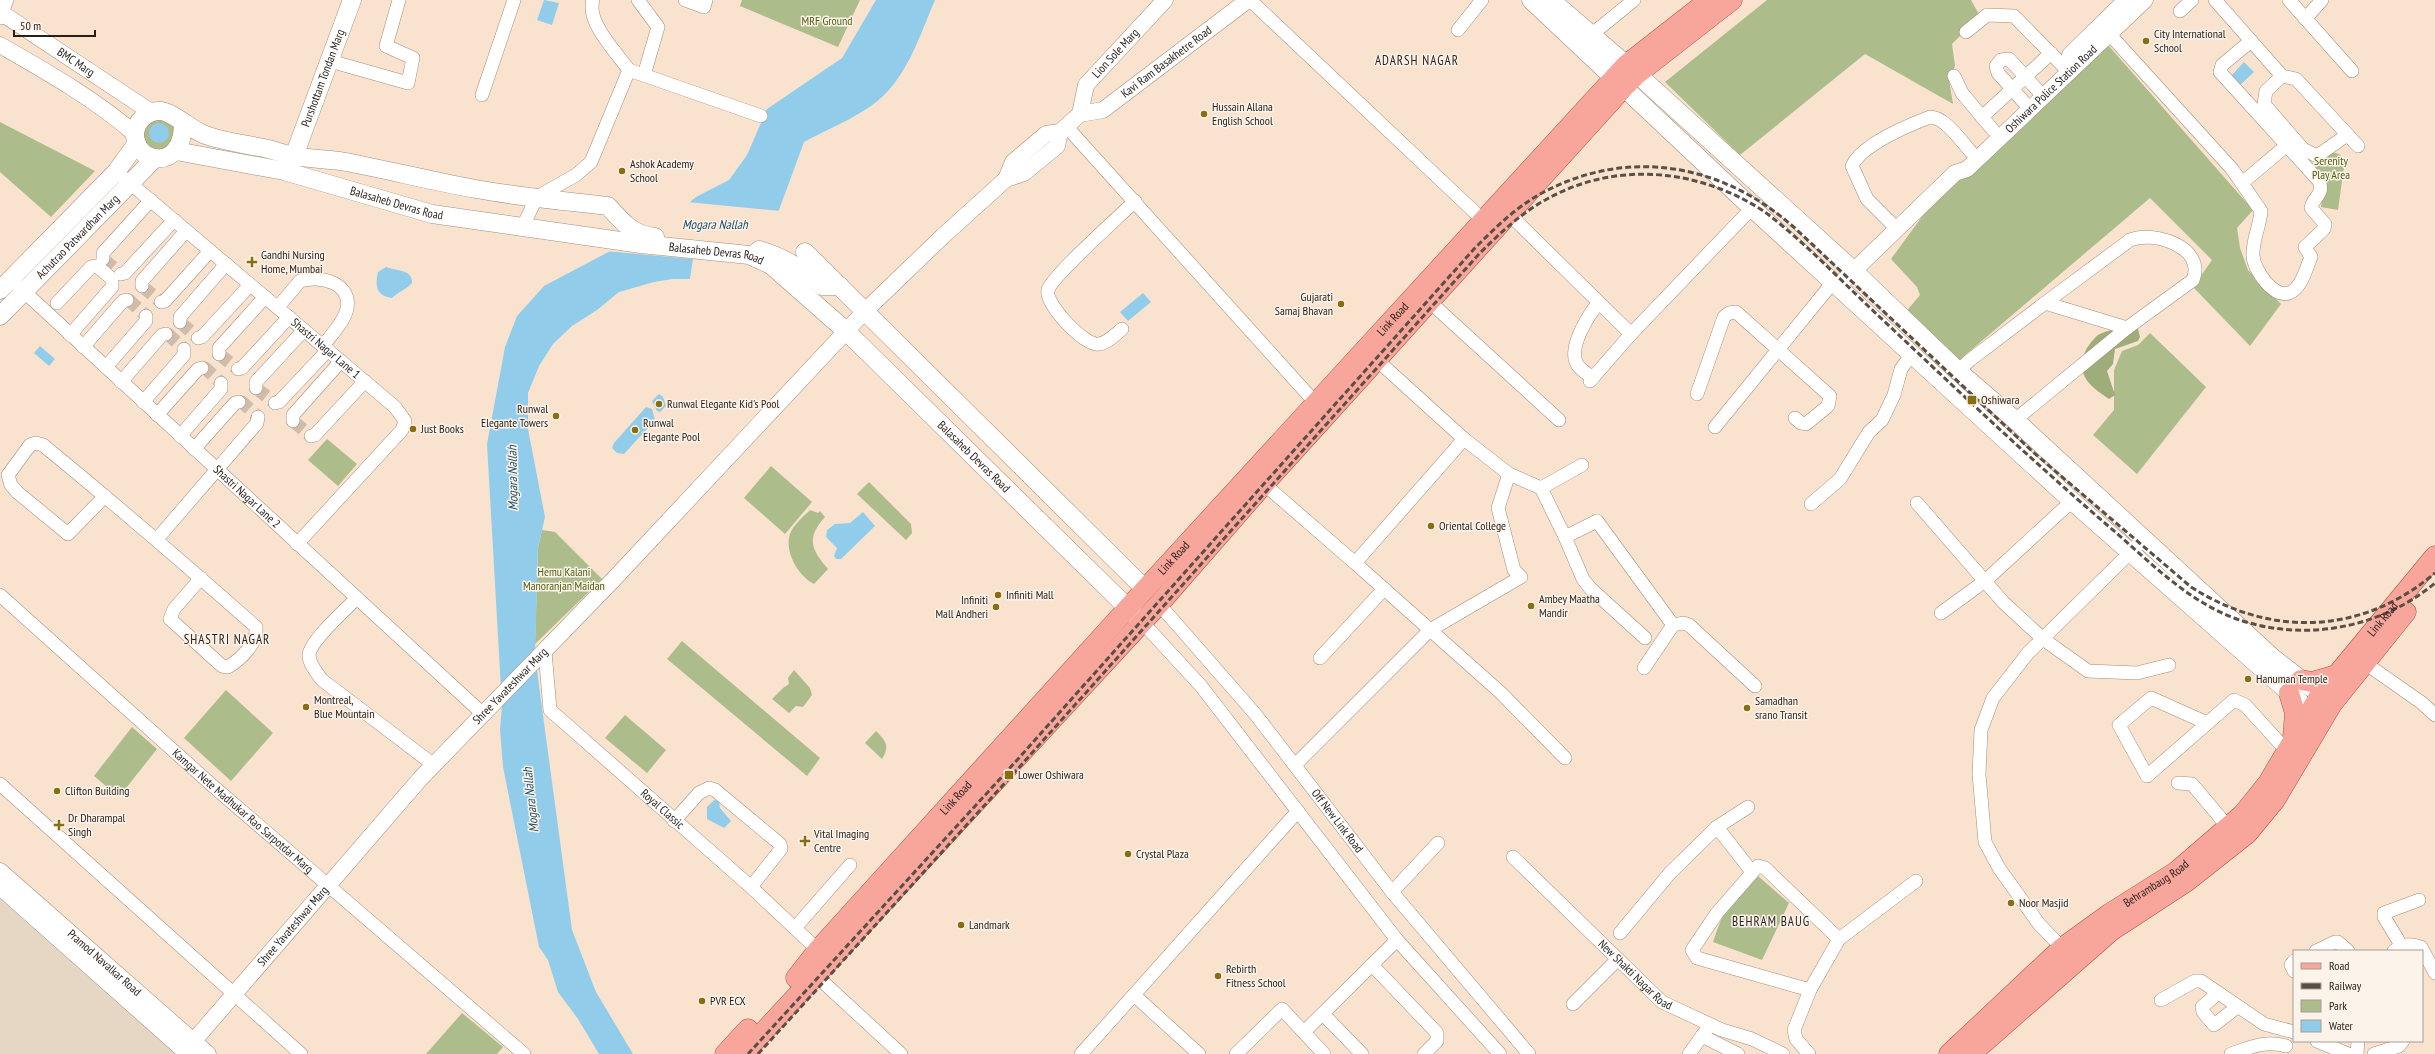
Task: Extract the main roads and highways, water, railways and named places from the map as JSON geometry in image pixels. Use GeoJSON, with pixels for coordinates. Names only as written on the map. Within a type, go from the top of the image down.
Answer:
{"type":"FeatureCollection","features":[{"type":"Feature","properties":{"kind":"main road","name":"Purshottam Tondan Marg"},"geometry":{"type":"LineString","coordinates":[[287,160],[307,106],[340,0]]}},
{"type":"Feature","properties":{"kind":"main road","name":"Purshottam Tondan Marg"},"geometry":{"type":"LineString","coordinates":[[307,106],[330,61],[352,0]]}},
{"type":"Feature","properties":{"kind":"main road"},"geometry":{"type":"LineString","coordinates":[[1531,0],[1625,76],[1854,271],[1958,372],[2015,420],[2273,658],[2295,686],[2295,713],[2290,746]]}},
{"type":"Feature","properties":{"kind":"main road"},"geometry":{"type":"LineString","coordinates":[[1551,0],[1591,35],[1625,76],[1752,208],[1837,283],[2072,501],[2129,552],[2295,686],[2325,698]]}},
{"type":"Feature","properties":{"kind":"main road"},"geometry":{"type":"LineString","coordinates":[[1625,76],[1732,0]]}},
{"type":"Feature","properties":{"kind":"main road"},"geometry":{"type":"LineString","coordinates":[[1625,76],[1697,4]]}},
{"type":"Feature","properties":{"kind":"main road","name":"Link Road"},"geometry":{"type":"LineString","coordinates":[[743,1054],[811,970],[818,950],[1146,589],[1321,409],[1377,360],[1430,302],[1512,203],[1625,76]]}},
{"type":"Feature","properties":{"kind":"main road"},"geometry":{"type":"LineString","coordinates":[[160,110],[168,112],[183,124],[182,140],[176,151],[168,156],[155,158],[141,150],[136,139],[139,122],[151,112],[160,110]]}},
{"type":"Feature","properties":{"kind":"main road","name":"Balasaheb Devras Road"},"geometry":{"type":"LineString","coordinates":[[183,124],[204,134],[287,160],[432,214],[643,240],[743,249],[776,269],[846,331],[1142,622]]}},
{"type":"Feature","properties":{"kind":"main road","name":"Achutrao Patwardhan Marg"},"geometry":{"type":"LineString","coordinates":[[5,284],[116,172],[136,139]]}},
{"type":"Feature","properties":{"kind":"main road","name":"Balasaheb Devras Road"},"geometry":{"type":"LineString","coordinates":[[176,151],[287,160],[339,161],[477,189],[608,206],[626,226],[643,240]]}},
{"type":"Feature","properties":{"kind":"main road","name":"Achutrao Patwardhan Marg"},"geometry":{"type":"LineString","coordinates":[[0,316],[155,158]]}},
{"type":"Feature","properties":{"kind":"main road","name":"Link Road"},"geometry":{"type":"LineString","coordinates":[[725,1054],[811,970],[1159,604],[1264,484],[1321,409],[1482,220],[1512,203]]}},
{"type":"Feature","properties":{"kind":"main road"},"geometry":{"type":"LineString","coordinates":[[743,249],[777,255],[796,265],[822,286],[840,286]]}},
{"type":"Feature","properties":{"kind":"main road"},"geometry":{"type":"LineString","coordinates":[[805,252],[1146,589]]}},
{"type":"Feature","properties":{"kind":"main road","name":"Link Road"},"geometry":{"type":"LineString","coordinates":[[2325,698],[2435,556]]}},
{"type":"Feature","properties":{"kind":"main road","name":"Link Road"},"geometry":{"type":"LineString","coordinates":[[2325,698],[2365,663],[2435,576]]}},
{"type":"Feature","properties":{"kind":"main road","name":"Off New Link Road"},"geometry":{"type":"LineString","coordinates":[[1146,589],[1159,604]]}},
{"type":"Feature","properties":{"kind":"main road"},"geometry":{"type":"LineString","coordinates":[[2295,686],[2312,682],[2325,698]]}},
{"type":"Feature","properties":{"kind":"main road","name":"Behrambaug Road"},"geometry":{"type":"LineString","coordinates":[[1949,1054],[2062,948],[2109,914],[2177,871],[2232,824],[2256,800],[2290,746],[2325,698]]}},
{"type":"Feature","properties":{"kind":"main road","name":"Behrambaug Road"},"geometry":{"type":"LineString","coordinates":[[1971,1054],[2111,931],[2186,882],[2247,834],[2275,800],[2325,698]]}},
{"type":"Feature","properties":{"kind":"water"},"geometry":{"type":"Polygon","coordinates":[[[544,0],[559,3],[552,25],[537,20],[544,0]]]}},
{"type":"Feature","properties":{"kind":"water","name":"Mogara Nallah"},"geometry":{"type":"Polygon","coordinates":[[[876,0],[935,0],[910,58],[894,85],[871,106],[804,142],[779,210],[766,224],[693,264],[690,279],[673,279],[654,282],[619,292],[597,310],[572,326],[553,344],[539,366],[528,393],[528,429],[545,517],[538,548],[535,656],[572,930],[596,992],[633,1054],[599,1054],[578,1019],[558,992],[548,960],[539,947],[503,767],[500,729],[502,706],[487,444],[505,347],[517,316],[544,286],[667,221],[696,197],[729,180],[747,155],[767,109],[842,58],[876,0]]]}},
{"type":"Feature","properties":{"kind":"water"},"geometry":{"type":"Polygon","coordinates":[[[2244,62],[2254,72],[2239,86],[2230,77],[2244,62]]]}},
{"type":"Feature","properties":{"kind":"water"},"geometry":{"type":"Polygon","coordinates":[[[159,123],[166,126],[169,133],[166,140],[159,143],[152,140],[149,133],[152,126],[159,123]]]}},
{"type":"Feature","properties":{"kind":"water"},"geometry":{"type":"Polygon","coordinates":[[[386,267],[403,271],[412,278],[412,283],[410,285],[392,298],[383,295],[378,289],[377,285],[378,272],[386,267]]]}},
{"type":"Feature","properties":{"kind":"water"},"geometry":{"type":"Polygon","coordinates":[[[1143,293],[1151,302],[1128,321],[1120,312],[1143,293]]]}},
{"type":"Feature","properties":{"kind":"water"},"geometry":{"type":"Polygon","coordinates":[[[40,346],[55,359],[49,366],[34,353],[40,346]]]}},
{"type":"Feature","properties":{"kind":"water","name":"Runwal Elegante Kid's Pool"},"geometry":{"type":"Polygon","coordinates":[[[659,394],[663,397],[666,406],[660,412],[657,411],[652,401],[659,394]]]}},
{"type":"Feature","properties":{"kind":"water","name":"Runwal Elegante Pool"},"geometry":{"type":"Polygon","coordinates":[[[646,407],[652,409],[655,420],[624,454],[617,453],[612,448],[614,443],[646,407]]]}},
{"type":"Feature","properties":{"kind":"water"},"geometry":{"type":"Polygon","coordinates":[[[863,512],[875,526],[841,559],[836,559],[834,556],[837,548],[826,537],[827,530],[835,524],[850,523],[863,512]]]}},
{"type":"Feature","properties":{"kind":"water"},"geometry":{"type":"Polygon","coordinates":[[[714,800],[719,801],[720,808],[731,821],[724,828],[707,819],[707,807],[714,800]]]}},
{"type":"Feature","properties":{"kind":"tunnel"},"geometry":{"type":"LineString","coordinates":[[103,259],[121,274]]}},
{"type":"Feature","properties":{"kind":"tunnel"},"geometry":{"type":"LineString","coordinates":[[142,286],[161,302]]}},
{"type":"Feature","properties":{"kind":"tunnel"},"geometry":{"type":"LineString","coordinates":[[127,300],[146,316]]}},
{"type":"Feature","properties":{"kind":"tunnel"},"geometry":{"type":"LineString","coordinates":[[180,322],[198,338]]}},
{"type":"Feature","properties":{"kind":"tunnel"},"geometry":{"type":"LineString","coordinates":[[166,334],[184,349]]}},
{"type":"Feature","properties":{"kind":"tunnel"},"geometry":{"type":"LineString","coordinates":[[219,354],[238,369]]}},
{"type":"Feature","properties":{"kind":"tunnel"},"geometry":{"type":"LineString","coordinates":[[202,368],[205,368],[221,383]]}},
{"type":"Feature","properties":{"kind":"tunnel"},"geometry":{"type":"LineString","coordinates":[[256,388],[275,403]]}},
{"type":"Feature","properties":{"kind":"tunnel"},"geometry":{"type":"LineString","coordinates":[[239,402],[242,402],[258,417]]}},
{"type":"Feature","properties":{"kind":"tunnel"},"geometry":{"type":"LineString","coordinates":[[293,421],[311,436]]}},
{"type":"Feature","properties":{"kind":"railway"},"geometry":{"type":"LineString","coordinates":[[748,1054],[1009,769],[1474,249],[1498,225],[1525,204],[1544,192],[1577,178],[1610,169],[1644,167],[1676,169],[1709,177],[1740,190],[1769,208],[1797,230],[2033,452],[2191,587],[2221,604],[2253,615],[2284,621],[2316,622],[2347,618],[2377,609],[2407,593],[2435,573]]}},
{"type":"Feature","properties":{"kind":"railway"},"geometry":{"type":"LineString","coordinates":[[758,1054],[1014,773],[1479,254],[1511,224],[1537,205],[1574,187],[1601,179],[1630,175],[1658,175],[1686,179],[1713,186],[1740,197],[1765,212],[1811,251],[1965,397],[2077,499],[2166,577],[2182,589],[2216,610],[2234,618],[2260,626],[2286,630],[2313,630],[2339,627],[2365,621],[2390,611],[2413,599],[2435,583]]}},
{"type":"Feature","properties":{"kind":"place","name":"City International School"},"geometry":{"type":"Point","coordinates":[2146,41]}},
{"type":"Feature","properties":{"kind":"place","name":"Hussain Allana English School"},"geometry":{"type":"Point","coordinates":[1204,114]}},
{"type":"Feature","properties":{"kind":"place","name":"Ashok Academy School"},"geometry":{"type":"Point","coordinates":[622,171]}},
{"type":"Feature","properties":{"kind":"place","name":"Gandhi Nursing Home, Mumbai"},"geometry":{"type":"Point","coordinates":[252,262]}},
{"type":"Feature","properties":{"kind":"place","name":"Gujarati Samaj Bhavan"},"geometry":{"type":"Point","coordinates":[1341,304]}},
{"type":"Feature","properties":{"kind":"place","name":"Oshiwara"},"geometry":{"type":"Point","coordinates":[1972,400]}},
{"type":"Feature","properties":{"kind":"place","name":"Runwal Elegante Kid's Pool"},"geometry":{"type":"Point","coordinates":[659,404]}},
{"type":"Feature","properties":{"kind":"place","name":"Runwal Elegante Towers"},"geometry":{"type":"Point","coordinates":[556,416]}},
{"type":"Feature","properties":{"kind":"place","name":"Just Books"},"geometry":{"type":"Point","coordinates":[413,429]}},
{"type":"Feature","properties":{"kind":"place","name":"Runwal Elegante Pool"},"geometry":{"type":"Point","coordinates":[635,430]}},
{"type":"Feature","properties":{"kind":"place","name":"Oriental College"},"geometry":{"type":"Point","coordinates":[1431,526]}},
{"type":"Feature","properties":{"kind":"place","name":"Infiniti Mall"},"geometry":{"type":"Point","coordinates":[998,595]}},
{"type":"Feature","properties":{"kind":"place","name":"Ambey Maatha Mandir"},"geometry":{"type":"Point","coordinates":[1531,606]}},
{"type":"Feature","properties":{"kind":"place","name":"Infiniti Mall Andheri"},"geometry":{"type":"Point","coordinates":[996,607]}},
{"type":"Feature","properties":{"kind":"place","name":"Hanuman Temple"},"geometry":{"type":"Point","coordinates":[2248,679]}},
{"type":"Feature","properties":{"kind":"place","name":"Montreal, Blue Mountain"},"geometry":{"type":"Point","coordinates":[306,707]}},
{"type":"Feature","properties":{"kind":"place","name":"Samadhan srano Transit"},"geometry":{"type":"Point","coordinates":[1747,708]}},
{"type":"Feature","properties":{"kind":"place","name":"Lower Oshiwara"},"geometry":{"type":"Point","coordinates":[1009,775]}},
{"type":"Feature","properties":{"kind":"place","name":"Clifton Building"},"geometry":{"type":"Point","coordinates":[57,791]}},
{"type":"Feature","properties":{"kind":"place","name":"Dr Dharampal Singh"},"geometry":{"type":"Point","coordinates":[59,825]}},
{"type":"Feature","properties":{"kind":"place","name":"Vital Imaging Centre"},"geometry":{"type":"Point","coordinates":[805,841]}},
{"type":"Feature","properties":{"kind":"place","name":"Crystal Plaza"},"geometry":{"type":"Point","coordinates":[1128,854]}},
{"type":"Feature","properties":{"kind":"place","name":"Noor Masjid"},"geometry":{"type":"Point","coordinates":[2011,903]}},
{"type":"Feature","properties":{"kind":"place","name":"Landmark"},"geometry":{"type":"Point","coordinates":[961,925]}},
{"type":"Feature","properties":{"kind":"place","name":"Rebirth Fitness School"},"geometry":{"type":"Point","coordinates":[1218,976]}},
{"type":"Feature","properties":{"kind":"place","name":"PVR ECX"},"geometry":{"type":"Point","coordinates":[702,1001]}},
{"type":"Feature","properties":{"kind":"district","name":"ADARSH NAGAR"},"geometry":{"type":"Point","coordinates":[1417,60]}},
{"type":"Feature","properties":{"kind":"district","name":"SHASTRI NAGAR"},"geometry":{"type":"Point","coordinates":[227,639]}},
{"type":"Feature","properties":{"kind":"district","name":"BEHRAM BAUG"},"geometry":{"type":"Point","coordinates":[1771,921]}},
{"type":"Feature","properties":{"kind":"park label","name":"MRF Ground"},"geometry":{"type":"Point","coordinates":[827,21]}},
{"type":"Feature","properties":{"kind":"park label","name":"Serenity Play Area"},"geometry":{"type":"Point","coordinates":[2331,168]}},
{"type":"Feature","properties":{"kind":"park label","name":"Hemu Kalani Manoranjan Maidan"},"geometry":{"type":"Point","coordinates":[564,579]}}]}
